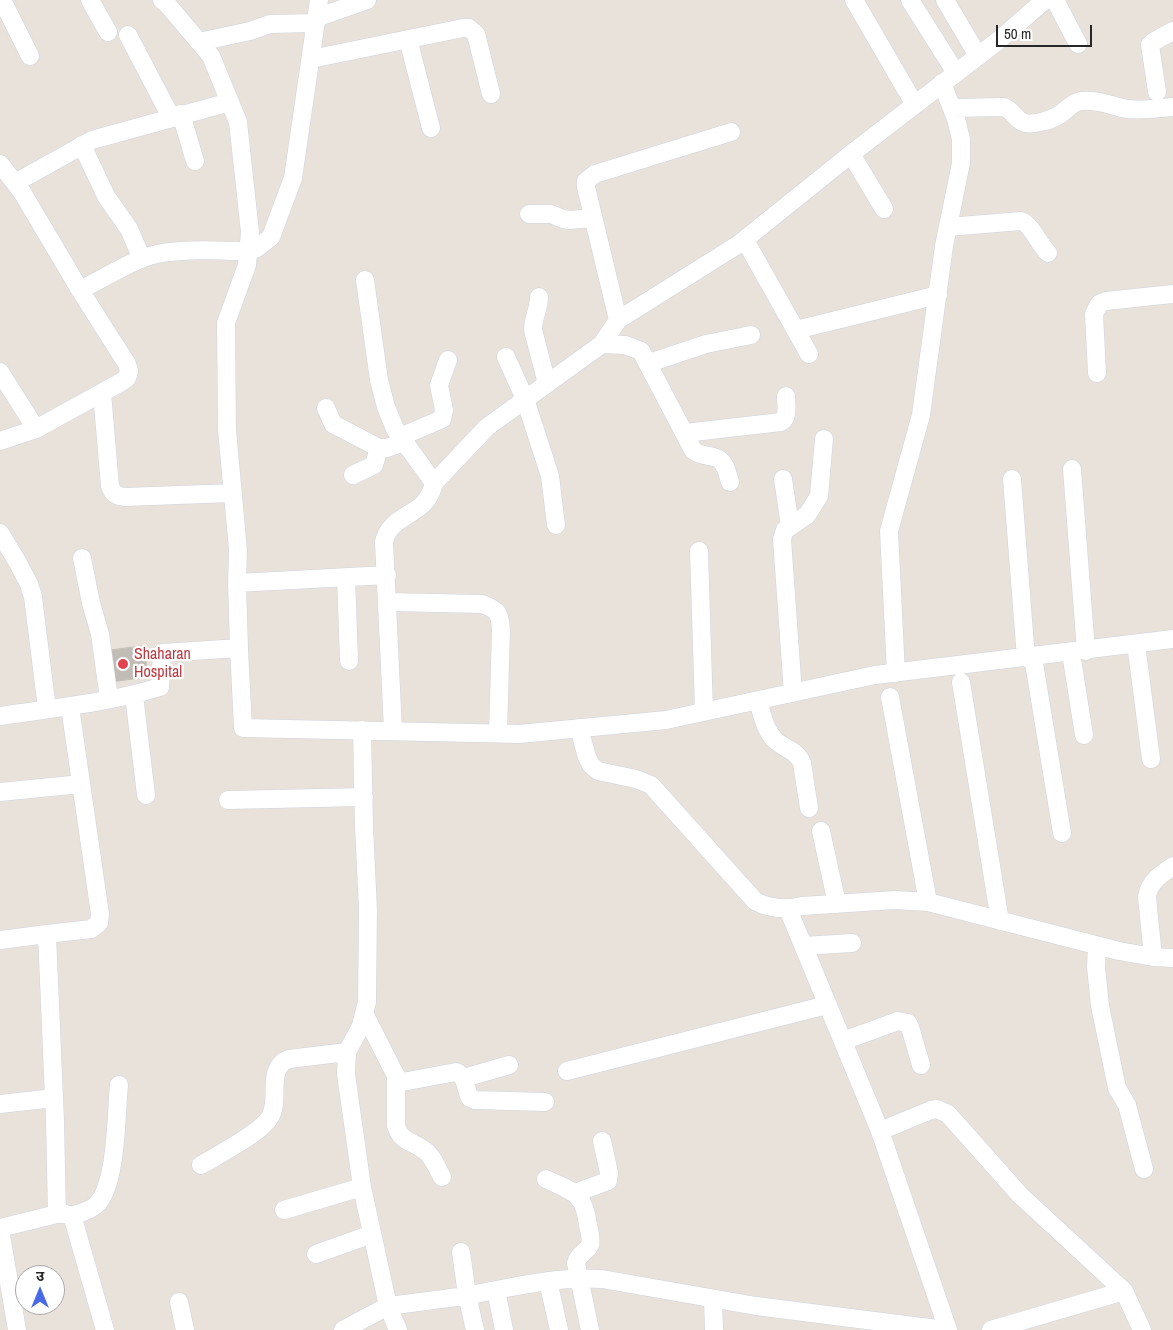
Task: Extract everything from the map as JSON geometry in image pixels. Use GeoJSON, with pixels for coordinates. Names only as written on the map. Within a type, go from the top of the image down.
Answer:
{"type":"FeatureCollection","features":[{"type":"Feature","properties":{"kind":"street"},"geometry":{"type":"LineString","coordinates":[[2,0],[30,56]]}},
{"type":"Feature","properties":{"kind":"street"},"geometry":{"type":"LineString","coordinates":[[90,0],[108,32]]}},
{"type":"Feature","properties":{"kind":"street"},"geometry":{"type":"LineString","coordinates":[[162,0],[211,56],[238,122],[250,232],[247,265],[226,323],[226,430],[238,550],[237,583],[243,728],[519,734],[666,720],[875,675],[1173,640]]}},
{"type":"Feature","properties":{"kind":"street"},"geometry":{"type":"LineString","coordinates":[[80,290],[155,254],[170,252],[249,251],[265,243],[271,236],[293,178],[319,0]]}},
{"type":"Feature","properties":{"kind":"street"},"geometry":{"type":"LineString","coordinates":[[199,42],[250,31],[270,24],[316,21],[367,0]]}},
{"type":"Feature","properties":{"kind":"street"},"geometry":{"type":"LineString","coordinates":[[854,0],[915,105]]}},
{"type":"Feature","properties":{"kind":"street"},"geometry":{"type":"LineString","coordinates":[[896,673],[889,531],[921,415],[948,227],[962,150],[961,139],[952,108],[949,78],[910,0]]}},
{"type":"Feature","properties":{"kind":"street"},"geometry":{"type":"LineString","coordinates":[[945,0],[978,56]]}},
{"type":"Feature","properties":{"kind":"street"},"geometry":{"type":"LineString","coordinates":[[394,730],[384,542],[386,533],[392,525],[423,503],[430,495],[434,483],[487,426],[602,344],[618,320],[745,240],[978,56],[1045,0]]}},
{"type":"Feature","properties":{"kind":"street"},"geometry":{"type":"LineString","coordinates":[[1055,0],[1078,44]]}},
{"type":"Feature","properties":{"kind":"street"},"geometry":{"type":"LineString","coordinates":[[311,59],[463,28],[474,30],[491,94]]}},
{"type":"Feature","properties":{"kind":"street"},"geometry":{"type":"LineString","coordinates":[[1157,92],[1150,46],[1153,42],[1173,31]]}},
{"type":"Feature","properties":{"kind":"street"},"geometry":{"type":"LineString","coordinates":[[128,35],[176,116],[195,161]]}},
{"type":"Feature","properties":{"kind":"street"},"geometry":{"type":"LineString","coordinates":[[408,39],[431,128]]}},
{"type":"Feature","properties":{"kind":"street"},"geometry":{"type":"LineString","coordinates":[[952,108],[1004,107],[1009,109],[1021,122],[1032,123],[1057,116],[1074,103],[1080,101],[1100,101],[1135,110],[1173,107]]}},
{"type":"Feature","properties":{"kind":"street"},"geometry":{"type":"LineString","coordinates":[[15,183],[82,144],[111,133],[230,102]]}},
{"type":"Feature","properties":{"kind":"street"},"geometry":{"type":"LineString","coordinates":[[618,320],[586,181],[590,177],[604,171],[731,132]]}},
{"type":"Feature","properties":{"kind":"street"},"geometry":{"type":"LineString","coordinates":[[82,144],[106,196],[129,229],[142,259]]}},
{"type":"Feature","properties":{"kind":"street"},"geometry":{"type":"LineString","coordinates":[[852,154],[884,209]]}},
{"type":"Feature","properties":{"kind":"street"},"geometry":{"type":"LineString","coordinates":[[0,164],[22,192],[80,290],[128,364],[129,371],[128,378],[36,429],[0,441]]}},
{"type":"Feature","properties":{"kind":"street"},"geometry":{"type":"LineString","coordinates":[[529,214],[550,214],[563,220],[594,218]]}},
{"type":"Feature","properties":{"kind":"street"},"geometry":{"type":"LineString","coordinates":[[948,227],[1021,221],[1031,227],[1037,240],[1048,253]]}},
{"type":"Feature","properties":{"kind":"street"},"geometry":{"type":"LineString","coordinates":[[745,240],[809,354]]}},
{"type":"Feature","properties":{"kind":"street"},"geometry":{"type":"LineString","coordinates":[[365,280],[379,380],[386,407],[395,429],[434,483]]}},
{"type":"Feature","properties":{"kind":"street"},"geometry":{"type":"LineString","coordinates":[[1097,373],[1094,314],[1098,304],[1173,294]]}},
{"type":"Feature","properties":{"kind":"street"},"geometry":{"type":"LineString","coordinates":[[796,330],[938,295]]}},
{"type":"Feature","properties":{"kind":"street"},"geometry":{"type":"LineString","coordinates":[[539,296],[533,330],[547,384]]}},
{"type":"Feature","properties":{"kind":"street"},"geometry":{"type":"LineString","coordinates":[[649,363],[706,344],[752,334]]}},
{"type":"Feature","properties":{"kind":"street"},"geometry":{"type":"LineString","coordinates":[[602,344],[635,347],[642,351],[693,450],[698,454],[718,458],[730,482]]}},
{"type":"Feature","properties":{"kind":"street"},"geometry":{"type":"LineString","coordinates":[[506,357],[525,399],[550,476],[556,525]]}},
{"type":"Feature","properties":{"kind":"street"},"geometry":{"type":"LineString","coordinates":[[326,408],[333,424],[379,448],[387,448],[442,419],[444,410],[439,385],[448,360]]}},
{"type":"Feature","properties":{"kind":"street"},"geometry":{"type":"LineString","coordinates":[[0,372],[36,429]]}},
{"type":"Feature","properties":{"kind":"street"},"geometry":{"type":"LineString","coordinates":[[102,393],[112,493],[125,497],[233,493]]}},
{"type":"Feature","properties":{"kind":"street"},"geometry":{"type":"LineString","coordinates":[[685,432],[781,422],[786,415],[786,396]]}},
{"type":"Feature","properties":{"kind":"street"},"geometry":{"type":"LineString","coordinates":[[793,693],[782,539],[785,530],[806,515],[819,496],[824,439]]}},
{"type":"Feature","properties":{"kind":"street"},"geometry":{"type":"LineString","coordinates":[[353,475],[374,464],[379,448]]}},
{"type":"Feature","properties":{"kind":"street"},"geometry":{"type":"LineString","coordinates":[[1072,469],[1084,735]]}},
{"type":"Feature","properties":{"kind":"street"},"geometry":{"type":"LineString","coordinates":[[1012,479],[1030,658],[1062,833]]}},
{"type":"Feature","properties":{"kind":"street"},"geometry":{"type":"LineString","coordinates":[[783,480],[790,526]]}},
{"type":"Feature","properties":{"kind":"street"},"geometry":{"type":"LineString","coordinates":[[0,533],[26,578],[33,597],[47,709]]}},
{"type":"Feature","properties":{"kind":"street"},"geometry":{"type":"LineString","coordinates":[[699,551],[704,712]]}},
{"type":"Feature","properties":{"kind":"street"},"geometry":{"type":"LineString","coordinates":[[82,558],[91,603],[100,634],[109,699]]}},
{"type":"Feature","properties":{"kind":"street"},"geometry":{"type":"LineString","coordinates":[[237,583],[387,575]]}},
{"type":"Feature","properties":{"kind":"street"},"geometry":{"type":"LineString","coordinates":[[346,578],[349,661]]}},
{"type":"Feature","properties":{"kind":"street"},"geometry":{"type":"LineString","coordinates":[[388,602],[482,604],[498,612],[501,618],[498,733]]}},
{"type":"Feature","properties":{"kind":"street"},"geometry":{"type":"LineString","coordinates":[[1136,644],[1151,759]]}},
{"type":"Feature","properties":{"kind":"street"},"geometry":{"type":"LineString","coordinates":[[0,716],[70,707],[134,695],[160,686],[162,653],[239,648]]}},
{"type":"Feature","properties":{"kind":"street"},"geometry":{"type":"LineString","coordinates":[[961,682],[1000,920]]}},
{"type":"Feature","properties":{"kind":"street"},"geometry":{"type":"LineString","coordinates":[[134,695],[146,795]]}},
{"type":"Feature","properties":{"kind":"street"},"geometry":{"type":"LineString","coordinates":[[890,697],[928,902]]}},
{"type":"Feature","properties":{"kind":"street"},"geometry":{"type":"LineString","coordinates":[[758,701],[770,734],[777,742],[799,757],[809,808]]}},
{"type":"Feature","properties":{"kind":"street"},"geometry":{"type":"LineString","coordinates":[[0,940],[91,929],[99,923],[100,914],[70,707]]}},
{"type":"Feature","properties":{"kind":"street"},"geometry":{"type":"LineString","coordinates":[[580,728],[587,757],[591,765],[598,771],[636,779],[651,785],[754,901],[769,907],[788,909],[802,906],[895,900],[928,902],[1097,946],[1153,957],[1173,958]]}},
{"type":"Feature","properties":{"kind":"street"},"geometry":{"type":"LineString","coordinates":[[362,730],[368,910],[367,1002],[361,1026],[347,1052],[346,1074],[362,1187],[388,1306],[398,1330]]}},
{"type":"Feature","properties":{"kind":"street"},"geometry":{"type":"LineString","coordinates":[[0,792],[81,784]]}},
{"type":"Feature","properties":{"kind":"street"},"geometry":{"type":"LineString","coordinates":[[228,800],[364,797]]}},
{"type":"Feature","properties":{"kind":"street"},"geometry":{"type":"LineString","coordinates":[[821,831],[837,904]]}},
{"type":"Feature","properties":{"kind":"street"},"geometry":{"type":"LineString","coordinates":[[1153,957],[1147,897],[1148,890],[1154,880],[1173,866]]}},
{"type":"Feature","properties":{"kind":"street"},"geometry":{"type":"LineString","coordinates":[[343,1330],[388,1306],[578,1278],[602,1279],[714,1299],[947,1330],[880,1131],[788,909]]}},
{"type":"Feature","properties":{"kind":"street"},"geometry":{"type":"LineString","coordinates":[[47,934],[54,1098],[64,1215],[105,1330]]}},
{"type":"Feature","properties":{"kind":"street"},"geometry":{"type":"LineString","coordinates":[[803,946],[852,943]]}},
{"type":"Feature","properties":{"kind":"street"},"geometry":{"type":"LineString","coordinates":[[1097,946],[1097,977],[1100,1006],[1117,1088],[1127,1105],[1144,1169]]}},
{"type":"Feature","properties":{"kind":"street"},"geometry":{"type":"LineString","coordinates":[[567,1071],[828,1005]]}},
{"type":"Feature","properties":{"kind":"street"},"geometry":{"type":"LineString","coordinates":[[365,1015],[391,1065],[397,1083],[395,1114],[398,1132],[402,1138],[429,1154],[442,1177]]}},
{"type":"Feature","properties":{"kind":"street"},"geometry":{"type":"LineString","coordinates":[[843,1041],[904,1021],[910,1027],[921,1066]]}},
{"type":"Feature","properties":{"kind":"street"},"geometry":{"type":"LineString","coordinates":[[201,1165],[243,1140],[271,1116],[277,1070],[282,1062],[289,1059],[347,1052]]}},
{"type":"Feature","properties":{"kind":"street"},"geometry":{"type":"LineString","coordinates":[[464,1078],[509,1065]]}},
{"type":"Feature","properties":{"kind":"street"},"geometry":{"type":"LineString","coordinates":[[397,1083],[456,1072],[461,1073],[467,1093],[470,1098],[475,1100],[545,1102]]}},
{"type":"Feature","properties":{"kind":"street"},"geometry":{"type":"LineString","coordinates":[[17,1330],[0,1228],[95,1207],[103,1197],[107,1187],[112,1162],[119,1085]]}},
{"type":"Feature","properties":{"kind":"street"},"geometry":{"type":"LineString","coordinates":[[0,1104],[54,1098]]}},
{"type":"Feature","properties":{"kind":"street"},"geometry":{"type":"LineString","coordinates":[[880,1131],[931,1110],[948,1114],[1020,1196],[1124,1291],[1142,1330]]}},
{"type":"Feature","properties":{"kind":"street"},"geometry":{"type":"LineString","coordinates":[[575,1193],[608,1181],[609,1173],[602,1141]]}},
{"type":"Feature","properties":{"kind":"street"},"geometry":{"type":"LineString","coordinates":[[546,1180],[575,1193],[582,1200],[586,1208],[590,1240],[587,1249],[581,1253],[576,1263],[590,1330]]}},
{"type":"Feature","properties":{"kind":"street"},"geometry":{"type":"LineString","coordinates":[[284,1210],[362,1187]]}},
{"type":"Feature","properties":{"kind":"street"},"geometry":{"type":"LineString","coordinates":[[316,1254],[372,1234]]}},
{"type":"Feature","properties":{"kind":"street"},"geometry":{"type":"LineString","coordinates":[[461,1252],[467,1295],[475,1330]]}},
{"type":"Feature","properties":{"kind":"street"},"geometry":{"type":"LineString","coordinates":[[548,1281],[559,1330]]}},
{"type":"Feature","properties":{"kind":"street"},"geometry":{"type":"LineString","coordinates":[[496,1290],[504,1330]]}},
{"type":"Feature","properties":{"kind":"street"},"geometry":{"type":"LineString","coordinates":[[991,1330],[1124,1291]]}},
{"type":"Feature","properties":{"kind":"street"},"geometry":{"type":"LineString","coordinates":[[714,1299],[714,1330]]}},
{"type":"Feature","properties":{"kind":"street"},"geometry":{"type":"LineString","coordinates":[[179,1302],[185,1330]]}},
{"type":"Feature","properties":{"kind":"building"},"geometry":{"type":"Polygon","coordinates":[[[144,646],[148,677],[110,682],[106,651],[144,646]]]}},
{"type":"Feature","properties":{"kind":"place","name":"Shaharan Hospital"},"geometry":{"type":"Point","coordinates":[123,664]}}]}
